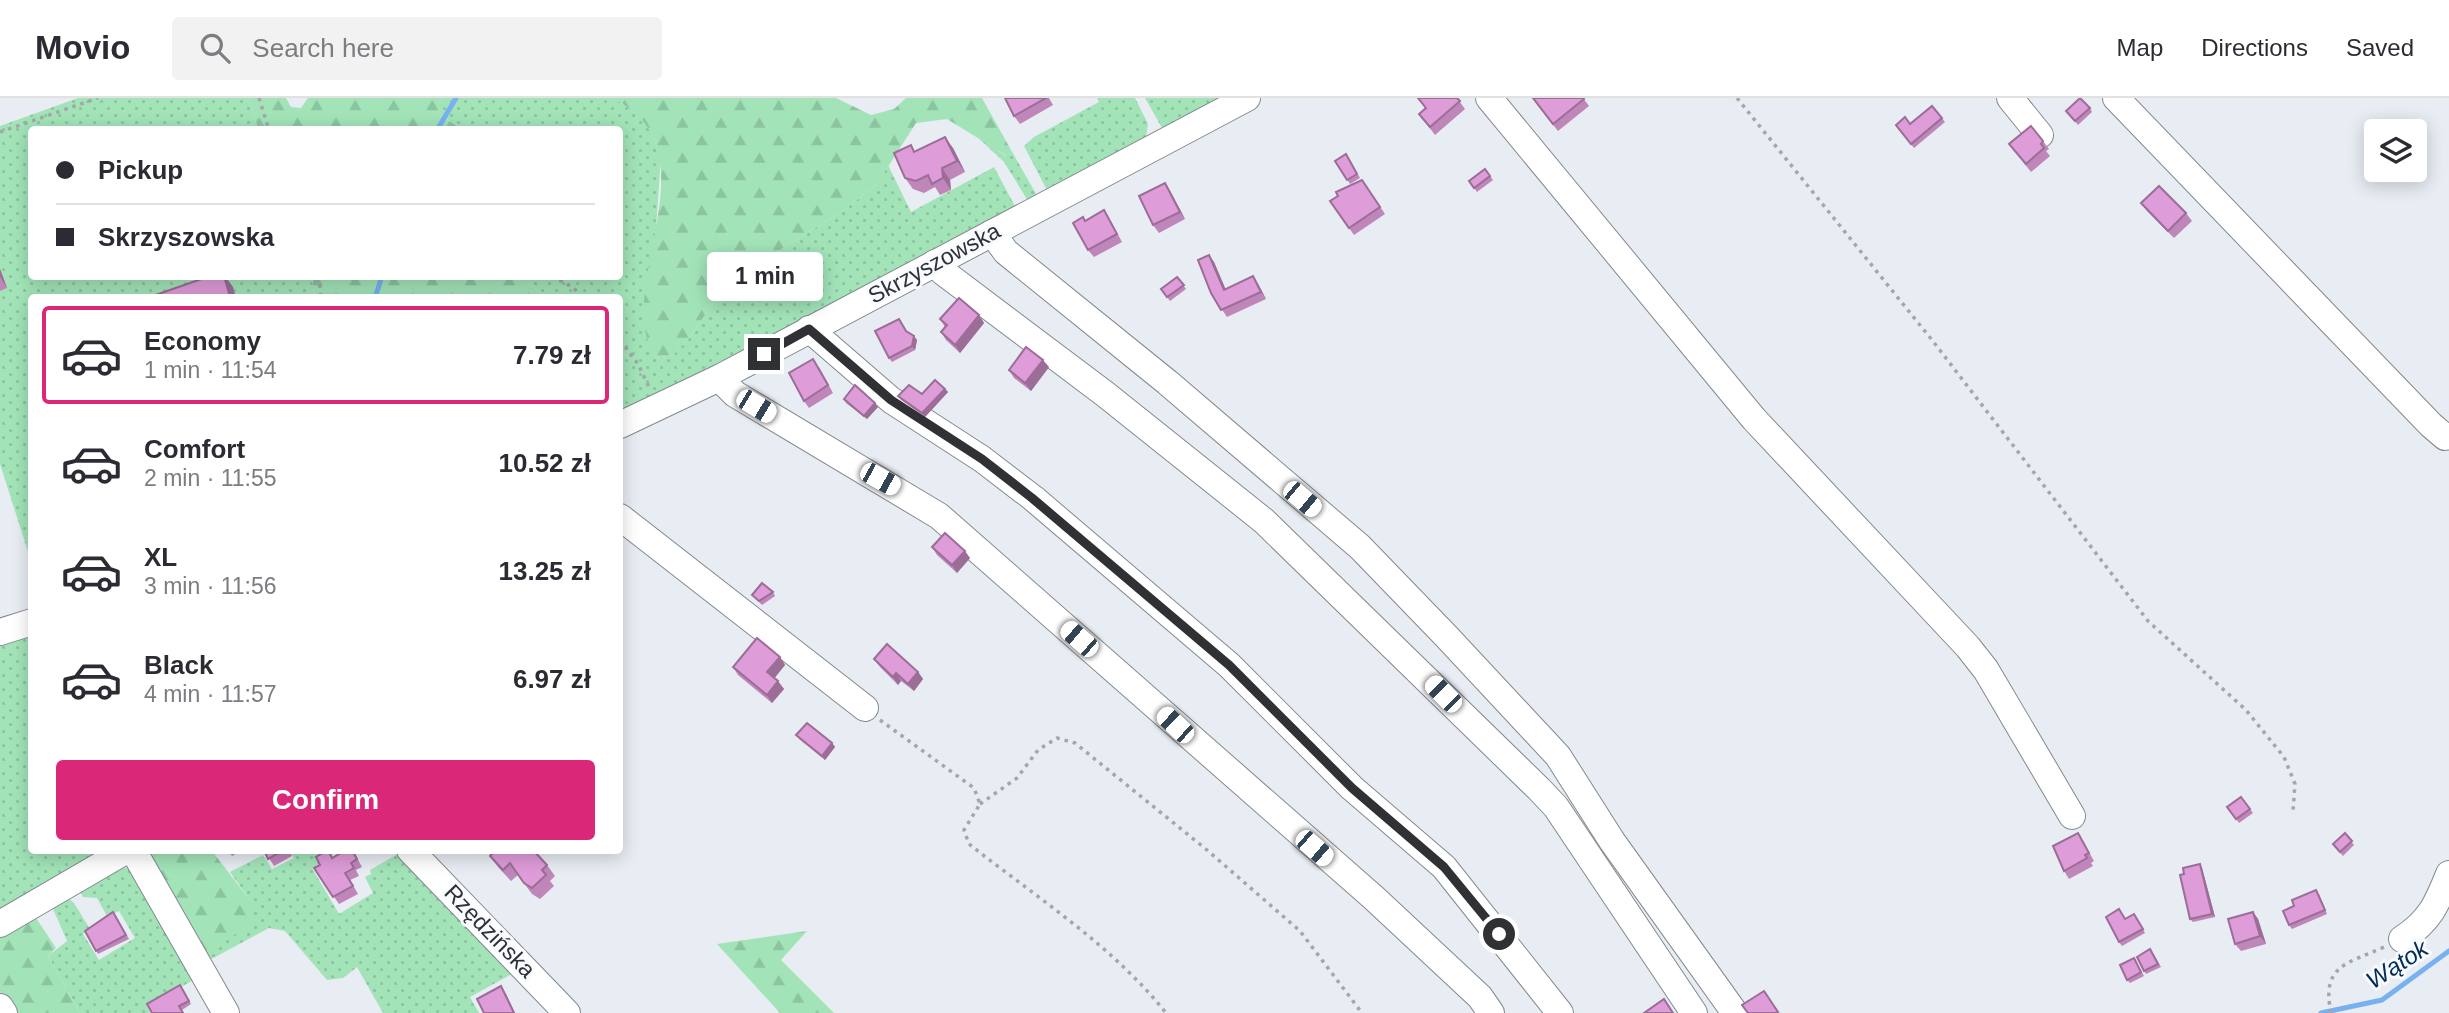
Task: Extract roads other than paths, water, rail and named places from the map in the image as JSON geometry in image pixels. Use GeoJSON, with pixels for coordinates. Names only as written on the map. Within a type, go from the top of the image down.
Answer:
{"type":"FeatureCollection","features":[{"type":"Feature","properties":{"kind":"street","name":"Skrzyszowska"},"geometry":{"type":"LineString","coordinates":[[623,424],[719,378],[1247,98]]}},
{"type":"Feature","properties":{"kind":"street"},"geometry":{"type":"LineString","coordinates":[[1489,98],[1754,419],[1968,647],[1986,670],[2072,816]]}},
{"type":"Feature","properties":{"kind":"street"},"geometry":{"type":"LineString","coordinates":[[2010,98],[2040,135]]}},
{"type":"Feature","properties":{"kind":"street"},"geometry":{"type":"LineString","coordinates":[[2116,98],[2431,425],[2445,437],[2449,436]]}},
{"type":"Feature","properties":{"kind":"street"},"geometry":{"type":"LineString","coordinates":[[992,233],[1006,252],[1167,383],[1360,547],[1447,637],[1558,757],[1612,841],[1735,1013]]}},
{"type":"Feature","properties":{"kind":"street"},"geometry":{"type":"LineString","coordinates":[[935,263],[943,272],[1105,394],[1264,521],[1520,769],[1556,807],[1694,1013]]}},
{"type":"Feature","properties":{"kind":"street"},"geometry":{"type":"LineString","coordinates":[[809,329],[891,400],[982,459],[1032,498],[1229,665],[1352,788],[1444,867],[1560,1013]]}},
{"type":"Feature","properties":{"kind":"street"},"geometry":{"type":"LineString","coordinates":[[719,378],[735,394],[939,516],[1374,898],[1480,997],[1491,1013]]}},
{"type":"Feature","properties":{"kind":"street"},"geometry":{"type":"LineString","coordinates":[[623,519],[865,708]]}},
{"type":"Feature","properties":{"kind":"street"},"geometry":{"type":"LineString","coordinates":[[0,632],[28,623]]}},
{"type":"Feature","properties":{"kind":"street"},"geometry":{"type":"LineString","coordinates":[[0,924],[120,854]]}},
{"type":"Feature","properties":{"kind":"street"},"geometry":{"type":"LineString","coordinates":[[135,854],[226,1013]]}},
{"type":"Feature","properties":{"kind":"street","name":"Rzędzińska"},"geometry":{"type":"LineString","coordinates":[[414,854],[567,1013]]}},
{"type":"Feature","properties":{"kind":"street"},"geometry":{"type":"LineString","coordinates":[[2402,939],[2422,926],[2437,903],[2449,874]]}},
{"type":"Feature","properties":{"kind":"street"},"geometry":{"type":"LineString","coordinates":[[0,1007],[4,1013]]}},
{"type":"Feature","properties":{"kind":"waterway"},"geometry":{"type":"LineString","coordinates":[[439,126],[456,98]]}},
{"type":"Feature","properties":{"kind":"waterway"},"geometry":{"type":"LineString","coordinates":[[376,294],[381,280]]}},
{"type":"Feature","properties":{"kind":"waterway","name":"Wątok"},"geometry":{"type":"LineString","coordinates":[[2321,1013],[2382,1000],[2449,951]]}}]}
